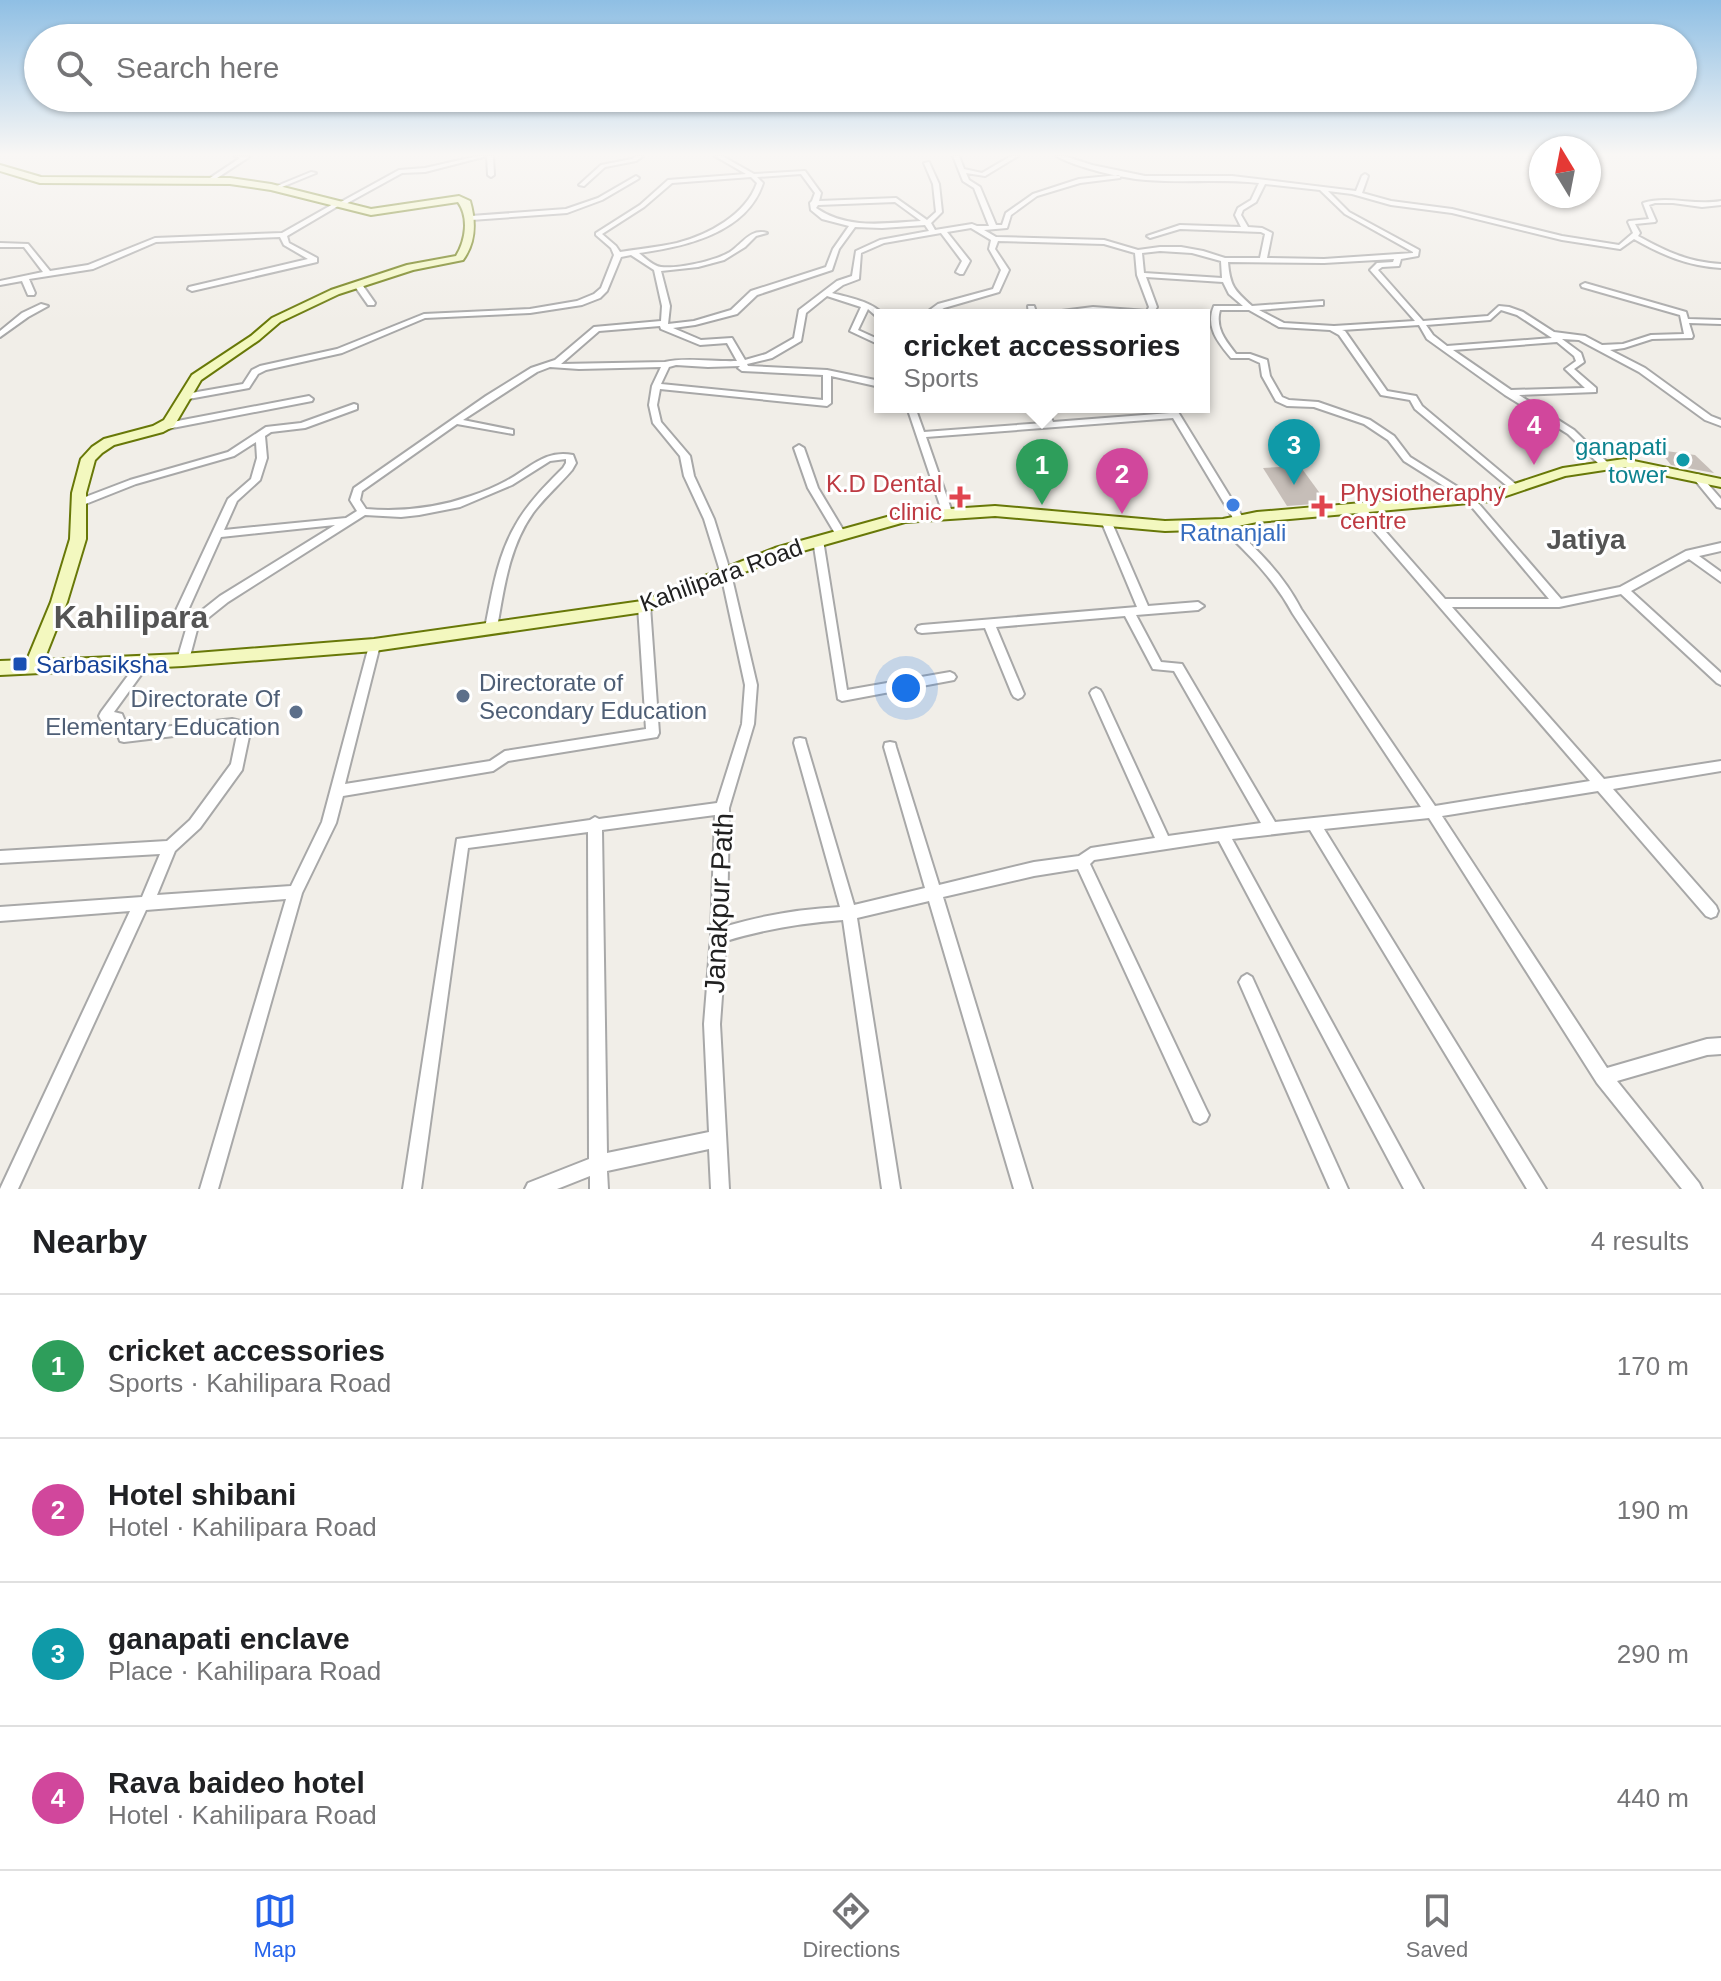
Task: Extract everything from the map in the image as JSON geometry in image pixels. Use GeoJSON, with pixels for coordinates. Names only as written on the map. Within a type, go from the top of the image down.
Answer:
{"type":"FeatureCollection","features":[{"type":"Feature","properties":{"kind":"street"},"geometry":{"type":"LineString","coordinates":[[0,283],[90,267],[155,240],[283,235],[326,211]]}},
{"type":"Feature","properties":{"kind":"street"},"geometry":{"type":"LineString","coordinates":[[161,428],[169,423],[183,397],[208,367],[255,338],[267,325],[335,292],[411,267],[459,258],[464,252],[471,218],[469,211]]}},
{"type":"Feature","properties":{"kind":"street"},"geometry":{"type":"LineString","coordinates":[[471,218],[560,211]]}},
{"type":"Feature","properties":{"kind":"street"},"geometry":{"type":"LineString","coordinates":[[183,397],[246,386],[255,372],[263,368],[339,351],[424,316],[530,311],[579,303],[597,296],[604,289],[618,255],[614,247],[598,234],[633,211]]}},
{"type":"Feature","properties":{"kind":"street"},"geometry":{"type":"LineString","coordinates":[[618,255],[688,241],[715,228],[738,211]]}},
{"type":"Feature","properties":{"kind":"street"},"geometry":{"type":"LineString","coordinates":[[816,211],[823,218],[853,225],[927,223],[939,211]]}},
{"type":"Feature","properties":{"kind":"street"},"geometry":{"type":"LineString","coordinates":[[911,211],[938,231],[966,261],[960,272]]}},
{"type":"Feature","properties":{"kind":"street"},"geometry":{"type":"LineString","coordinates":[[987,211],[993,227]]}},
{"type":"Feature","properties":{"kind":"street"},"geometry":{"type":"LineString","coordinates":[[727,366],[744,366],[781,353],[798,339],[802,312],[840,283],[856,277],[858,252],[882,241],[938,231],[1005,227],[1012,211]]}},
{"type":"Feature","properties":{"kind":"street"},"geometry":{"type":"LineString","coordinates":[[1239,211],[1245,228]]}},
{"type":"Feature","properties":{"kind":"street"},"geometry":{"type":"LineString","coordinates":[[977,228],[995,239],[1104,242],[1138,252],[1154,247],[1194,250],[1224,260],[1416,255],[1417,251],[1345,211]]}},
{"type":"Feature","properties":{"kind":"street"},"geometry":{"type":"LineString","coordinates":[[1454,211],[1620,247],[1637,233],[1631,222],[1653,221],[1649,211]]}},
{"type":"Feature","properties":{"kind":"street"},"geometry":{"type":"LineString","coordinates":[[363,512],[355,500],[362,484],[534,370],[574,351],[583,338],[597,329],[695,323],[734,312],[754,293],[827,270],[853,225]]}},
{"type":"Feature","properties":{"kind":"street"},"geometry":{"type":"LineString","coordinates":[[1150,236],[1180,227],[1205,230],[1245,228],[1269,233],[1263,261]]}},
{"type":"Feature","properties":{"kind":"street"},"geometry":{"type":"LineString","coordinates":[[632,252],[657,269],[722,260],[742,247],[754,234],[764,233]]}},
{"type":"Feature","properties":{"kind":"street"},"geometry":{"type":"LineString","coordinates":[[192,289],[314,260],[286,244],[283,235]]}},
{"type":"Feature","properties":{"kind":"street"},"geometry":{"type":"LineString","coordinates":[[1634,236],[1674,260],[1693,265],[1721,266]]}},
{"type":"Feature","properties":{"kind":"street"},"geometry":{"type":"LineString","coordinates":[[936,309],[996,290],[1005,270],[992,249],[995,239]]}},
{"type":"Feature","properties":{"kind":"street"},"geometry":{"type":"LineString","coordinates":[[0,245],[26,245],[48,273]]}},
{"type":"Feature","properties":{"kind":"street"},"geometry":{"type":"LineString","coordinates":[[1138,252],[1141,275],[1152,309]]}},
{"type":"Feature","properties":{"kind":"street"},"geometry":{"type":"LineString","coordinates":[[1398,257],[1396,264],[1380,265],[1374,270],[1430,337],[1507,393],[1571,432],[1604,464]]}},
{"type":"Feature","properties":{"kind":"street"},"geometry":{"type":"LineString","coordinates":[[1224,260],[1226,280],[1232,292],[1250,308],[1282,325],[1331,328],[1490,318],[1499,308],[1510,308],[1578,355],[1580,362],[1569,369],[1593,390],[1507,393]]}},
{"type":"Feature","properties":{"kind":"street"},"geometry":{"type":"LineString","coordinates":[[657,269],[666,306],[665,325]]}},
{"type":"Feature","properties":{"kind":"street"},"geometry":{"type":"LineString","coordinates":[[1141,275],[1226,280]]}},
{"type":"Feature","properties":{"kind":"street"},"geometry":{"type":"LineString","coordinates":[[25,278],[31,293]]}},
{"type":"Feature","properties":{"kind":"street"},"geometry":{"type":"LineString","coordinates":[[358,285],[371,303]]}},
{"type":"Feature","properties":{"kind":"street"},"geometry":{"type":"LineString","coordinates":[[1585,285],[1683,314],[1689,336],[1651,337],[1624,346],[1601,348]]}},
{"type":"Feature","properties":{"kind":"street"},"geometry":{"type":"LineString","coordinates":[[828,294],[874,311]]}},
{"type":"Feature","properties":{"kind":"street"},"geometry":{"type":"LineString","coordinates":[[1320,303],[1217,308],[1213,315],[1216,333],[1234,356],[1250,356],[1264,362],[1266,376],[1279,399],[1287,403],[1315,404],[1367,422],[1391,438],[1407,459],[1469,498],[1559,603]]}},
{"type":"Feature","properties":{"kind":"street"},"geometry":{"type":"LineString","coordinates":[[0,335],[25,315],[44,306]]}},
{"type":"Feature","properties":{"kind":"street"},"geometry":{"type":"LineString","coordinates":[[865,306],[854,331],[874,340]]}},
{"type":"Feature","properties":{"kind":"street"},"geometry":{"type":"LineString","coordinates":[[1685,321],[1721,322]]}},
{"type":"Feature","properties":{"kind":"street"},"geometry":{"type":"LineString","coordinates":[[665,325],[700,343],[729,340],[744,366]]}},
{"type":"Feature","properties":{"kind":"street"},"geometry":{"type":"LineString","coordinates":[[1331,328],[1342,333],[1384,393],[1413,398],[1418,407],[1516,489]]}},
{"type":"Feature","properties":{"kind":"street"},"geometry":{"type":"LineString","coordinates":[[1446,348],[1571,335],[1642,370],[1708,418],[1721,423]]}},
{"type":"Feature","properties":{"kind":"street"},"geometry":{"type":"LineString","coordinates":[[549,365],[579,369],[675,362],[761,371],[827,373],[874,383]]}},
{"type":"Feature","properties":{"kind":"street"},"geometry":{"type":"LineString","coordinates":[[666,365],[656,386],[827,403],[827,373]]}},
{"type":"Feature","properties":{"kind":"street","name":"Janakpur Path"},"geometry":{"type":"LineString","coordinates":[[656,386],[653,405],[657,423],[685,456],[689,476],[709,519],[726,574],[751,685],[748,724],[722,808],[719,936],[712,1024],[720,1189]]}},
{"type":"Feature","properties":{"kind":"street"},"geometry":{"type":"LineString","coordinates":[[33,666],[59,602],[78,539],[79,503],[88,459],[97,450],[109,442],[161,428],[309,399]]}},
{"type":"Feature","properties":{"kind":"street"},"geometry":{"type":"LineString","coordinates":[[79,503],[133,482],[231,454],[269,429],[302,426],[354,407]]}},
{"type":"Feature","properties":{"kind":"street"},"geometry":{"type":"LineString","coordinates":[[913,413],[947,512]]}},
{"type":"Feature","properties":{"kind":"street"},"geometry":{"type":"LineString","coordinates":[[1044,413],[1049,424]]}},
{"type":"Feature","properties":{"kind":"street"},"geometry":{"type":"LineString","coordinates":[[921,435],[1155,413]]}},
{"type":"Feature","properties":{"kind":"street"},"geometry":{"type":"LineString","coordinates":[[1175,413],[1240,521]]}},
{"type":"Feature","properties":{"kind":"street"},"geometry":{"type":"LineString","coordinates":[[455,421],[510,432]]}},
{"type":"Feature","properties":{"kind":"street"},"geometry":{"type":"LineString","coordinates":[[193,624],[178,619],[233,499],[255,480],[262,458],[260,434]]}},
{"type":"Feature","properties":{"kind":"street"},"geometry":{"type":"LineString","coordinates":[[799,448],[813,488],[840,533]]}},
{"type":"Feature","properties":{"kind":"street"},"geometry":{"type":"LineString","coordinates":[[183,660],[193,624],[224,599],[363,512],[392,516],[461,503],[513,481],[552,456],[570,457],[567,470],[535,502],[513,533],[505,551],[491,628]]}},
{"type":"Feature","properties":{"kind":"street","name":"Kahilipara Road"},"geometry":{"type":"LineString","coordinates":[[0,668],[183,660],[374,645],[644,606],[840,533],[905,517],[947,512],[995,511],[1165,526],[1223,524],[1469,498],[1516,489],[1563,472],[1624,463],[1721,483]]}},
{"type":"Feature","properties":{"kind":"street"},"geometry":{"type":"LineString","coordinates":[[1697,477],[1721,505]]}},
{"type":"Feature","properties":{"kind":"street"},"geometry":{"type":"LineString","coordinates":[[1360,509],[1711,911]]}},
{"type":"Feature","properties":{"kind":"street"},"geometry":{"type":"LineString","coordinates":[[216,534],[350,520]]}},
{"type":"Feature","properties":{"kind":"street"},"geometry":{"type":"LineString","coordinates":[[1107,523],[1144,610]]}},
{"type":"Feature","properties":{"kind":"street"},"geometry":{"type":"LineString","coordinates":[[1223,524],[1274,572],[1603,1077],[1693,1189]]}},
{"type":"Feature","properties":{"kind":"street"},"geometry":{"type":"LineString","coordinates":[[818,540],[842,696],[950,677]]}},
{"type":"Feature","properties":{"kind":"street"},"geometry":{"type":"LineString","coordinates":[[1445,603],[1559,603],[1623,590],[1690,554],[1721,547]]}},
{"type":"Feature","properties":{"kind":"street"},"geometry":{"type":"LineString","coordinates":[[1690,554],[1721,578]]}},
{"type":"Feature","properties":{"kind":"street"},"geometry":{"type":"LineString","coordinates":[[1623,590],[1721,680]]}},
{"type":"Feature","properties":{"kind":"street"},"geometry":{"type":"LineString","coordinates":[[337,791],[493,766],[505,756],[653,733],[644,606]]}},
{"type":"Feature","properties":{"kind":"street"},"geometry":{"type":"LineString","coordinates":[[922,629],[1198,606]]}},
{"type":"Feature","properties":{"kind":"street"},"geometry":{"type":"LineString","coordinates":[[1128,611],[1157,666],[1178,667],[1271,828]]}},
{"type":"Feature","properties":{"kind":"street"},"geometry":{"type":"LineString","coordinates":[[989,623],[1018,694]]}},
{"type":"Feature","properties":{"kind":"street"},"geometry":{"type":"LineString","coordinates":[[209,1189],[295,892],[329,823],[374,645]]}},
{"type":"Feature","properties":{"kind":"street"},"geometry":{"type":"LineString","coordinates":[[9,1189],[170,847],[195,824],[237,766],[245,727],[232,724],[124,737],[118,718],[105,716],[145,661]]}},
{"type":"Feature","properties":{"kind":"street"},"geometry":{"type":"LineString","coordinates":[[1096,693],[1164,843]]}},
{"type":"Feature","properties":{"kind":"street"},"geometry":{"type":"LineString","coordinates":[[800,743],[849,913],[891,1189]]}},
{"type":"Feature","properties":{"kind":"street"},"geometry":{"type":"LineString","coordinates":[[890,747],[1023,1189]]}},
{"type":"Feature","properties":{"kind":"street"},"geometry":{"type":"LineString","coordinates":[[719,936],[801,916],[849,913],[1034,869],[1082,862],[1091,854],[1222,834],[1432,812],[1721,766]]}},
{"type":"Feature","properties":{"kind":"street"},"geometry":{"type":"LineString","coordinates":[[412,1189],[462,843],[722,808]]}},
{"type":"Feature","properties":{"kind":"street"},"geometry":{"type":"LineString","coordinates":[[595,823],[599,1189]]}},
{"type":"Feature","properties":{"kind":"street"},"geometry":{"type":"LineString","coordinates":[[1314,824],[1537,1189]]}},
{"type":"Feature","properties":{"kind":"street"},"geometry":{"type":"LineString","coordinates":[[1222,834],[1414,1189]]}},
{"type":"Feature","properties":{"kind":"street"},"geometry":{"type":"LineString","coordinates":[[0,857],[170,847]]}},
{"type":"Feature","properties":{"kind":"street"},"geometry":{"type":"LineString","coordinates":[[1082,862],[1200,1115]]}},
{"type":"Feature","properties":{"kind":"street"},"geometry":{"type":"LineString","coordinates":[[0,914],[295,892]]}},
{"type":"Feature","properties":{"kind":"street"},"geometry":{"type":"LineString","coordinates":[[1247,982],[1339,1189]]}},
{"type":"Feature","properties":{"kind":"street"},"geometry":{"type":"LineString","coordinates":[[1603,1077],[1707,1047],[1721,1046]]}},
{"type":"Feature","properties":{"kind":"street"},"geometry":{"type":"LineString","coordinates":[[534,1189],[598,1164],[717,1139]]}},
{"type":"Feature","properties":{"kind":"building","name":"ganapati tower"},"geometry":{"type":"Polygon","coordinates":[[[1659,450],[1695,455],[1714,473],[1671,465],[1659,450]]]}},
{"type":"Feature","properties":{"kind":"building"},"geometry":{"type":"Polygon","coordinates":[[[1300,466],[1327,503],[1287,506],[1263,468],[1300,466]]]}},
{"type":"Feature","properties":{"kind":"place","name":"ganapati tower"},"geometry":{"type":"Point","coordinates":[1683,460]}},
{"type":"Feature","properties":{"kind":"place","name":"Rava baideo hotel"},"geometry":{"type":"Point","coordinates":[1534,465]}},
{"type":"Feature","properties":{"kind":"place","name":"ganapati enclave"},"geometry":{"type":"Point","coordinates":[1294,485]}},
{"type":"Feature","properties":{"kind":"place","name":"K.D Dental clinic"},"geometry":{"type":"Point","coordinates":[960,497]}},
{"type":"Feature","properties":{"kind":"place","name":"cricket accessories"},"geometry":{"type":"Point","coordinates":[1042,505]}},
{"type":"Feature","properties":{"kind":"place","name":"Ratnanjali"},"geometry":{"type":"Point","coordinates":[1233,505]}},
{"type":"Feature","properties":{"kind":"place","name":"Physiotheraphy centre"},"geometry":{"type":"Point","coordinates":[1322,506]}},
{"type":"Feature","properties":{"kind":"place","name":"Hotel shibani"},"geometry":{"type":"Point","coordinates":[1122,514]}},
{"type":"Feature","properties":{"kind":"place","name":"Sarbasiksha"},"geometry":{"type":"Point","coordinates":[20,664]}},
{"type":"Feature","properties":{"kind":"place","name":"Directorate of Secondary Education"},"geometry":{"type":"Point","coordinates":[463,696]}},
{"type":"Feature","properties":{"kind":"place","name":"Directorate Of Elementary Education"},"geometry":{"type":"Point","coordinates":[296,712]}},
{"type":"Feature","properties":{"kind":"district","name":"Jatiya"},"geometry":{"type":"Point","coordinates":[1586,539]}},
{"type":"Feature","properties":{"kind":"district","name":"Kahilipara"},"geometry":{"type":"Point","coordinates":[131,617]}}]}
